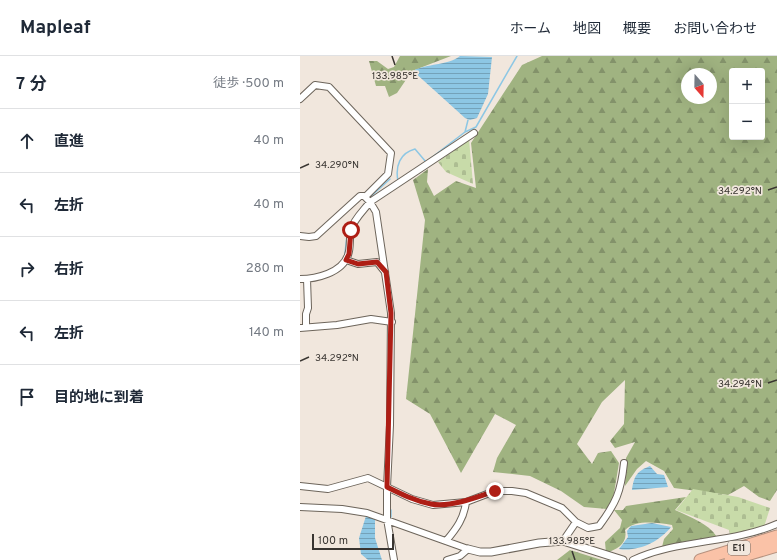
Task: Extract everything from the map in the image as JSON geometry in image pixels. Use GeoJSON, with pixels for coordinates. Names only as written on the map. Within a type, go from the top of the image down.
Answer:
{"type":"FeatureCollection","features":[{"type":"Feature","properties":{"kind":"highway","name":"E11"},"geometry":{"type":"LineString","coordinates":[[700,560],[777,536]]}},
{"type":"Feature","properties":{"kind":"highway","name":"E11"},"geometry":{"type":"LineString","coordinates":[[730,560],[777,546]]}},
{"type":"Feature","properties":{"kind":"highway"},"geometry":{"type":"LineString","coordinates":[[736,560],[766,549]]}},
{"type":"Feature","properties":{"kind":"street"},"geometry":{"type":"LineString","coordinates":[[300,99],[315,85],[329,87],[392,153],[388,174],[368,199],[351,230],[349,254],[346,260],[331,272],[303,279],[308,308],[303,327],[337,325],[371,319],[392,322]]}},
{"type":"Feature","properties":{"kind":"street"},"geometry":{"type":"LineString","coordinates":[[368,199],[474,133]]}},
{"type":"Feature","properties":{"kind":"street"},"geometry":{"type":"LineString","coordinates":[[300,236],[316,236],[348,205],[360,196],[368,199],[376,212],[386,272],[392,322],[387,519],[394,560]]}},
{"type":"Feature","properties":{"kind":"street"},"geometry":{"type":"LineString","coordinates":[[346,260],[358,264],[377,262],[386,272]]}},
{"type":"Feature","properties":{"kind":"street"},"geometry":{"type":"LineString","coordinates":[[300,486],[328,488],[368,478],[412,499],[432,505],[466,502],[495,491],[526,493],[562,508],[576,522],[588,528],[599,526],[613,507],[622,478],[624,463]]}},
{"type":"Feature","properties":{"kind":"street"},"geometry":{"type":"LineString","coordinates":[[446,541],[460,523],[465,513],[466,502]]}},
{"type":"Feature","properties":{"kind":"street"},"geometry":{"type":"LineString","coordinates":[[300,507],[342,509],[387,519],[480,552],[491,552],[539,543],[563,542],[623,560]]}},
{"type":"Feature","properties":{"kind":"street"},"geometry":{"type":"LineString","coordinates":[[563,542],[576,522]]}},
{"type":"Feature","properties":{"kind":"street"},"geometry":{"type":"LineString","coordinates":[[633,560],[657,551],[743,535],[777,524]]}},
{"type":"Feature","properties":{"kind":"street"},"geometry":{"type":"LineString","coordinates":[[447,560],[460,556],[468,549]]}},
{"type":"Feature","properties":{"kind":"green space"},"geometry":{"type":"Polygon","coordinates":[[[400,56],[451,56],[412,71],[397,93],[389,97],[385,86],[376,86],[369,61],[377,61],[388,69],[394,67],[400,56]]]}},
{"type":"Feature","properties":{"kind":"green space"},"geometry":{"type":"Polygon","coordinates":[[[542,56],[777,56],[777,490],[770,501],[759,497],[744,486],[728,495],[674,488],[664,471],[646,461],[637,469],[625,486],[626,458],[635,442],[615,448],[610,441],[624,424],[625,380],[602,402],[577,444],[592,464],[598,453],[611,451],[619,463],[613,499],[607,509],[584,507],[561,491],[530,476],[493,472],[497,458],[516,425],[495,414],[461,473],[430,414],[406,399],[425,220],[413,180],[428,169],[427,182],[434,196],[456,181],[476,188],[471,143],[522,65],[542,56]]]}},
{"type":"Feature","properties":{"kind":"green space"},"geometry":{"type":"Polygon","coordinates":[[[469,139],[473,184],[446,172],[438,162],[469,139]]]}},
{"type":"Feature","properties":{"kind":"green space"},"geometry":{"type":"Polygon","coordinates":[[[693,489],[738,497],[770,508],[764,527],[730,535],[729,530],[676,510],[693,489]]]}},
{"type":"Feature","properties":{"kind":"green space"},"geometry":{"type":"Polygon","coordinates":[[[686,497],[675,510],[704,524],[717,537],[662,547],[664,539],[673,529],[672,525],[641,523],[635,524],[625,530],[625,539],[621,545],[606,553],[605,542],[620,528],[622,520],[614,510],[623,510],[626,506],[686,497]]]}},
{"type":"Feature","properties":{"kind":"green space"},"geometry":{"type":"Polygon","coordinates":[[[570,550],[602,560],[557,560],[570,550]]]}},
{"type":"Feature","properties":{"kind":"water"},"geometry":{"type":"Polygon","coordinates":[[[460,56],[492,57],[488,94],[477,118],[470,120],[465,118],[413,71],[419,68],[443,63],[460,56]]]}},
{"type":"Feature","properties":{"kind":"water"},"geometry":{"type":"Polygon","coordinates":[[[650,466],[657,474],[664,475],[668,487],[632,490],[634,481],[639,472],[650,466]]]}},
{"type":"Feature","properties":{"kind":"water"},"geometry":{"type":"Polygon","coordinates":[[[366,516],[375,519],[375,538],[382,560],[368,560],[361,554],[359,538],[366,516]]]}},
{"type":"Feature","properties":{"kind":"water"},"geometry":{"type":"Polygon","coordinates":[[[652,523],[671,527],[648,545],[626,550],[619,549],[628,537],[627,531],[631,526],[652,523]]]}},
{"type":"Feature","properties":{"kind":"waterway"},"geometry":{"type":"LineString","coordinates":[[431,158],[465,132],[476,127],[517,56]]}},
{"type":"Feature","properties":{"kind":"waterway"},"geometry":{"type":"LineString","coordinates":[[465,132],[468,120]]}},
{"type":"Feature","properties":{"kind":"waterway"},"geometry":{"type":"LineString","coordinates":[[398,181],[398,165],[402,157],[410,151],[415,149],[426,162]]}},
{"type":"Feature","properties":{"kind":"waterway"},"geometry":{"type":"LineString","coordinates":[[369,198],[390,179]]}},
{"type":"Feature","properties":{"kind":"waterway"},"geometry":{"type":"LineString","coordinates":[[345,253],[348,226],[367,201]]}},
{"type":"Feature","properties":{"kind":"waterway"},"geometry":{"type":"LineString","coordinates":[[391,510],[391,517]]}},
{"type":"Feature","properties":{"kind":"route"},"geometry":{"type":"LineString","coordinates":[[351,230],[349,254],[346,260],[358,264],[377,262],[386,272],[390,295],[392,332],[387,487],[412,499],[432,505],[466,502],[495,491]]}}]}
